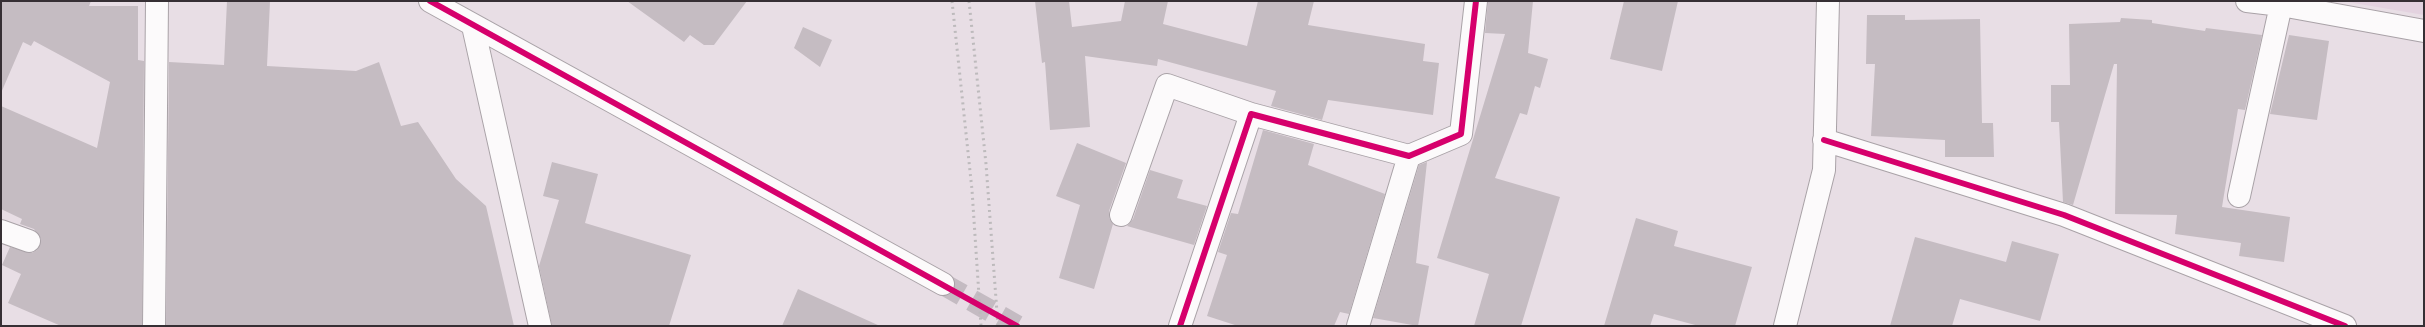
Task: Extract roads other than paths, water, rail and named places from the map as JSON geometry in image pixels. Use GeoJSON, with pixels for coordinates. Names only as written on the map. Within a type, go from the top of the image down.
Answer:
{"type":"FeatureCollection","features":[{"type":"Feature","properties":{"kind":"street"},"geometry":{"type":"LineString","coordinates":[[154,326],[157,1]]}},
{"type":"Feature","properties":{"kind":"street"},"geometry":{"type":"LineString","coordinates":[[430,1],[465,15],[943,284]]}},
{"type":"Feature","properties":{"kind":"street"},"geometry":{"type":"LineString","coordinates":[[1121,215],[1167,85],[1251,114],[1409,156],[1461,134],[1476,1]]}},
{"type":"Feature","properties":{"kind":"street"},"geometry":{"type":"LineString","coordinates":[[1785,326],[1824,170],[1828,1]]}},
{"type":"Feature","properties":{"kind":"street"},"geometry":{"type":"LineString","coordinates":[[2247,1],[2280,4],[2424,31]]}},
{"type":"Feature","properties":{"kind":"street"},"geometry":{"type":"LineString","coordinates":[[2239,196],[2280,4]]}},
{"type":"Feature","properties":{"kind":"street"},"geometry":{"type":"LineString","coordinates":[[465,15],[540,326]]}},
{"type":"Feature","properties":{"kind":"street"},"geometry":{"type":"LineString","coordinates":[[1180,326],[1251,114]]}},
{"type":"Feature","properties":{"kind":"street"},"geometry":{"type":"LineString","coordinates":[[1824,140],[2064,215],[2345,326]]}},
{"type":"Feature","properties":{"kind":"street"},"geometry":{"type":"LineString","coordinates":[[1358,326],[1409,156]]}},
{"type":"Feature","properties":{"kind":"street"},"geometry":{"type":"LineString","coordinates":[[1,231],[29,241]]}},
{"type":"Feature","properties":{"kind":"tunnel"},"geometry":{"type":"LineString","coordinates":[[943,284],[1017,326]]}},
{"type":"Feature","properties":{"kind":"railway"},"geometry":{"type":"LineString","coordinates":[[952,1],[972,190],[981,326]]}},
{"type":"Feature","properties":{"kind":"railway"},"geometry":{"type":"LineString","coordinates":[[969,1],[986,164],[998,326]]}}]}
